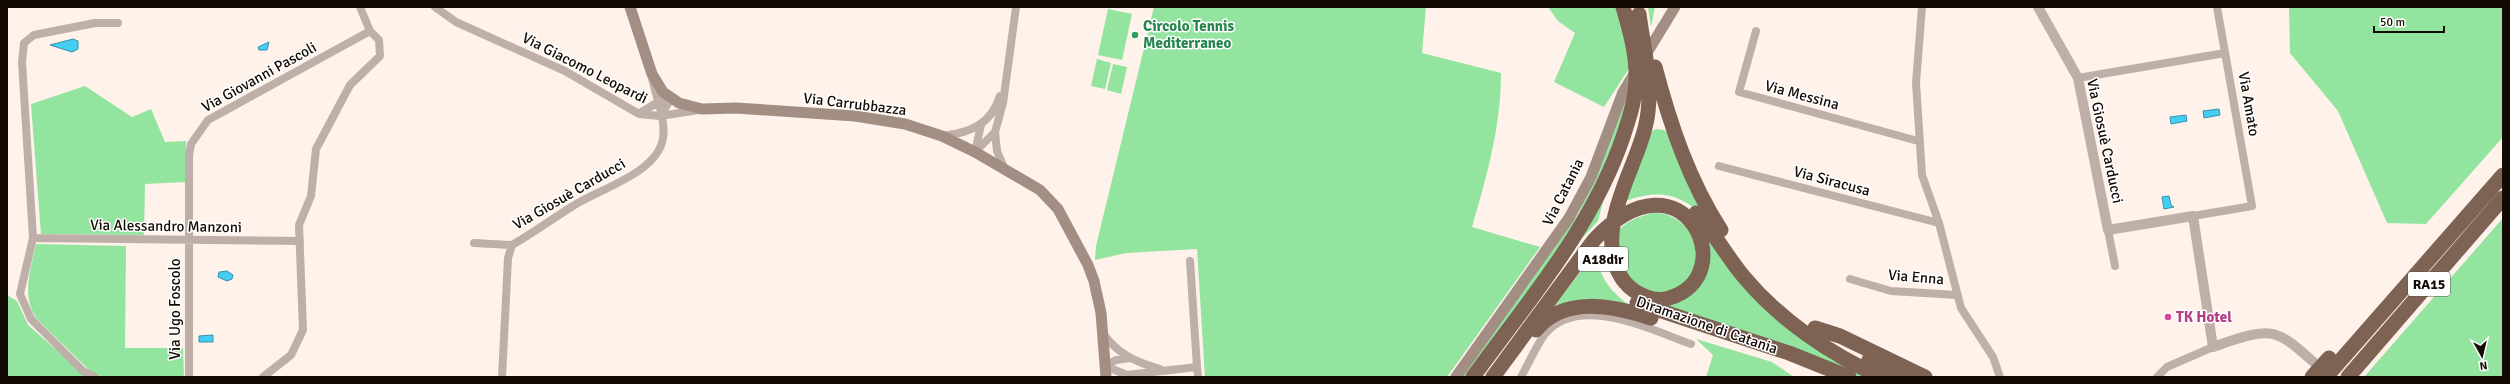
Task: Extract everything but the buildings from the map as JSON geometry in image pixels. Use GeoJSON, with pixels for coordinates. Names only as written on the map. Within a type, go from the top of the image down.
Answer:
{"type":"FeatureCollection","features":[{"type":"Feature","properties":{"kind":"highway"},"geometry":{"type":"LineString","coordinates":[[1472,377],[1566,250],[1585,220],[1608,175],[1629,118],[1635,94],[1636,65],[1624,7]]}},
{"type":"Feature","properties":{"kind":"highway"},"geometry":{"type":"LineString","coordinates":[[1619,213],[1655,205],[1674,208],[1687,215],[1698,230],[1703,256],[1700,271],[1690,285],[1670,298],[1646,297],[1625,283],[1613,257],[1611,238],[1615,214],[1638,150],[1649,105],[1650,82],[1635,9]]}},
{"type":"Feature","properties":{"kind":"highway"},"geometry":{"type":"LineString","coordinates":[[1635,9],[1679,146],[1710,214],[1733,247],[1765,286],[1815,328],[1874,363],[1906,377]]}},
{"type":"Feature","properties":{"kind":"highway","name":"Diramazione di Catania"},"geometry":{"type":"LineString","coordinates":[[1635,9],[1642,63],[1643,94],[1637,127],[1608,201],[1602,229],[1603,258],[1611,278],[1624,294],[1642,305],[1789,353],[1828,373],[1849,377]]}},
{"type":"Feature","properties":{"kind":"highway","name":"RA15"},"geometry":{"type":"LineString","coordinates":[[2326,377],[2503,175]]}},
{"type":"Feature","properties":{"kind":"highway"},"geometry":{"type":"LineString","coordinates":[[1487,377],[1594,235],[1619,213],[1648,198],[1668,199],[1685,205],[1702,219],[1732,263],[1758,294],[1787,319],[1835,353],[1881,377]]}},
{"type":"Feature","properties":{"kind":"highway","name":"RA15"},"geometry":{"type":"LineString","coordinates":[[2348,377],[2503,198]]}},
{"type":"Feature","properties":{"kind":"highway"},"geometry":{"type":"LineString","coordinates":[[1493,377],[1594,235]]}},
{"type":"Feature","properties":{"kind":"highway"},"geometry":{"type":"LineString","coordinates":[[2314,370],[2363,320],[2396,297]]}},
{"type":"Feature","properties":{"kind":"highway"},"geometry":{"type":"LineString","coordinates":[[1493,377],[1547,319],[1566,309],[1594,306],[1605,306],[1635,313],[1779,359],[1844,377]]}},
{"type":"Feature","properties":{"kind":"highway"},"geometry":{"type":"LineString","coordinates":[[1815,328],[1840,336],[1925,377]]}},
{"type":"Feature","properties":{"kind":"main road","name":"Via Carrubbazza"},"geometry":{"type":"LineString","coordinates":[[630,7],[652,74],[668,96],[688,107],[702,109],[788,110],[855,116],[905,124],[942,136],[975,152],[1040,190],[1058,209],[1092,276],[1098,297],[1106,372]]}},
{"type":"Feature","properties":{"kind":"main road","name":"Via Catania"},"geometry":{"type":"LineString","coordinates":[[1456,377],[1543,257],[1569,218],[1591,177],[1616,106],[1630,78],[1675,7]]}},
{"type":"Feature","properties":{"kind":"street"},"geometry":{"type":"LineString","coordinates":[[263,377],[291,355],[303,330],[299,225],[311,196],[316,149],[350,85],[380,56],[379,40],[370,31],[360,7]]}},
{"type":"Feature","properties":{"kind":"street","name":"Via Giacomo Leopardi"},"geometry":{"type":"LineString","coordinates":[[435,7],[456,22],[565,71],[639,114],[660,116],[702,109]]}},
{"type":"Feature","properties":{"kind":"street"},"geometry":{"type":"LineString","coordinates":[[1005,170],[995,142],[995,132],[1003,103],[1004,86],[1016,7]]}},
{"type":"Feature","properties":{"kind":"street"},"geometry":{"type":"LineString","coordinates":[[1922,7],[1916,83],[1918,141],[1922,175],[1939,223],[1957,295],[1966,318],[1993,357],[2000,377]]}},
{"type":"Feature","properties":{"kind":"street","name":"Via Giosuè Carducci"},"geometry":{"type":"LineString","coordinates":[[2038,7],[2078,78],[2115,266]]}},
{"type":"Feature","properties":{"kind":"street","name":"Via Amato"},"geometry":{"type":"LineString","coordinates":[[2194,216],[2252,206],[2217,7]]}},
{"type":"Feature","properties":{"kind":"street"},"geometry":{"type":"LineString","coordinates":[[96,377],[83,370],[31,320],[20,294],[33,238],[22,62],[24,43],[34,34],[95,24],[118,23]]}},
{"type":"Feature","properties":{"kind":"street","name":"Via Giovanni Pascoli"},"geometry":{"type":"LineString","coordinates":[[190,241],[189,156],[192,144],[200,128],[208,120],[370,31]]}},
{"type":"Feature","properties":{"kind":"street","name":"Via Messina"},"geometry":{"type":"LineString","coordinates":[[1756,31],[1739,92],[1918,141]]}},
{"type":"Feature","properties":{"kind":"street"},"geometry":{"type":"LineString","coordinates":[[2078,78],[2225,53]]}},
{"type":"Feature","properties":{"kind":"street","name":"Via Giosuè Carducci"},"geometry":{"type":"LineString","coordinates":[[502,377],[508,258],[512,245],[574,205],[634,174],[648,164],[657,155],[664,138],[652,74]]}},
{"type":"Feature","properties":{"kind":"street"},"geometry":{"type":"LineString","coordinates":[[942,136],[971,131],[981,125],[997,105],[1004,86]]}},
{"type":"Feature","properties":{"kind":"street"},"geometry":{"type":"LineString","coordinates":[[639,114],[646,112],[668,96],[669,102],[660,116]]}},
{"type":"Feature","properties":{"kind":"street"},"geometry":{"type":"LineString","coordinates":[[975,152],[981,125]]}},
{"type":"Feature","properties":{"kind":"street"},"geometry":{"type":"LineString","coordinates":[[975,152],[995,132]]}},
{"type":"Feature","properties":{"kind":"street","name":"Via Siracusa"},"geometry":{"type":"LineString","coordinates":[[1719,166],[1939,223]]}},
{"type":"Feature","properties":{"kind":"street"},"geometry":{"type":"LineString","coordinates":[[2108,230],[2194,216],[2213,347]]}},
{"type":"Feature","properties":{"kind":"street","name":"Via Alessandro Manzoni"},"geometry":{"type":"LineString","coordinates":[[33,238],[190,241],[300,241]]}},
{"type":"Feature","properties":{"kind":"street","name":"Via Ugo Foscolo"},"geometry":{"type":"LineString","coordinates":[[189,377],[190,241]]}},
{"type":"Feature","properties":{"kind":"street"},"geometry":{"type":"LineString","coordinates":[[474,243],[512,245]]}},
{"type":"Feature","properties":{"kind":"street"},"geometry":{"type":"LineString","coordinates":[[1190,261],[1198,377]]}},
{"type":"Feature","properties":{"kind":"street","name":"Via Enna"},"geometry":{"type":"LineString","coordinates":[[1850,279],[1891,291],[1957,295]]}},
{"type":"Feature","properties":{"kind":"street"},"geometry":{"type":"LineString","coordinates":[[1521,377],[1544,335],[1555,324],[1570,316],[1602,316],[1622,320],[1691,344]]}},
{"type":"Feature","properties":{"kind":"street"},"geometry":{"type":"LineString","coordinates":[[1103,333],[1114,349],[1130,358],[1161,369]]}},
{"type":"Feature","properties":{"kind":"street"},"geometry":{"type":"LineString","coordinates":[[2157,377],[2167,367],[2213,347],[2256,333],[2274,333],[2290,341],[2314,370],[2331,377]]}},
{"type":"Feature","properties":{"kind":"street"},"geometry":{"type":"LineString","coordinates":[[1130,358],[1116,360],[1106,372],[1125,376],[1161,369],[1197,367]]}},
{"type":"Feature","properties":{"kind":"green space"},"geometry":{"type":"Polygon","coordinates":[[[1154,7],[1426,7],[1422,53],[1501,73],[1499,112],[1496,132],[1488,170],[1472,227],[1540,247],[1447,377],[1205,377],[1197,249],[1126,253],[1095,260],[1096,246],[1154,7]]]}},
{"type":"Feature","properties":{"kind":"green space"},"geometry":{"type":"Polygon","coordinates":[[[1548,7],[1617,7],[1632,64],[1604,107],[1554,82],[1575,33],[1558,21],[1548,7]]]}},
{"type":"Feature","properties":{"kind":"green space"},"geometry":{"type":"Polygon","coordinates":[[[1648,7],[1655,7],[1651,27],[1648,7]]]}},
{"type":"Feature","properties":{"kind":"green space"},"geometry":{"type":"Polygon","coordinates":[[[2289,7],[2503,7],[2503,137],[2426,224],[2387,223],[2338,111],[2290,53],[2289,7]]]}},
{"type":"Feature","properties":{"kind":"green space"},"geometry":{"type":"Polygon","coordinates":[[[1108,9],[1132,14],[1122,60],[1098,55],[1108,9]]]}},
{"type":"Feature","properties":{"kind":"green space"},"geometry":{"type":"Polygon","coordinates":[[[1097,59],[1111,63],[1105,89],[1091,86],[1097,59]]]}},
{"type":"Feature","properties":{"kind":"green space"},"geometry":{"type":"Polygon","coordinates":[[[1113,64],[1127,67],[1121,94],[1107,90],[1113,64]]]}},
{"type":"Feature","properties":{"kind":"green space"},"geometry":{"type":"Polygon","coordinates":[[[85,86],[132,117],[151,109],[165,142],[186,141],[186,182],[145,184],[144,235],[41,234],[31,104],[85,86]]]}},
{"type":"Feature","properties":{"kind":"green space"},"geometry":{"type":"Polygon","coordinates":[[[1628,93],[1623,116],[1610,151],[1597,182],[1581,212],[1527,296],[1467,377],[1462,377],[1578,214],[1594,180],[1628,93]]]}},
{"type":"Feature","properties":{"kind":"green space"},"geometry":{"type":"Polygon","coordinates":[[[1656,129],[1664,130],[1669,134],[1705,217],[1686,202],[1667,195],[1646,195],[1623,202],[1652,131],[1656,129]]]}},
{"type":"Feature","properties":{"kind":"green space"},"geometry":{"type":"Polygon","coordinates":[[[1604,198],[1598,221],[1574,247],[1604,198]]]}},
{"type":"Feature","properties":{"kind":"green space"},"geometry":{"type":"Polygon","coordinates":[[[1653,213],[1660,213],[1672,217],[1682,223],[1695,237],[1695,270],[1679,289],[1654,295],[1626,277],[1615,235],[1623,226],[1632,220],[1653,213]]]}},
{"type":"Feature","properties":{"kind":"green space"},"geometry":{"type":"Polygon","coordinates":[[[2503,218],[2503,377],[2364,377],[2503,218]]]}},
{"type":"Feature","properties":{"kind":"green space"},"geometry":{"type":"Polygon","coordinates":[[[1702,231],[1732,271],[1868,377],[1860,377],[1844,372],[1663,304],[1690,291],[1702,231]]]}},
{"type":"Feature","properties":{"kind":"green space"},"geometry":{"type":"Polygon","coordinates":[[[36,244],[126,246],[125,348],[183,348],[184,377],[102,377],[89,370],[36,318],[31,309],[28,281],[36,244]]]}},
{"type":"Feature","properties":{"kind":"green space"},"geometry":{"type":"Polygon","coordinates":[[[1596,251],[1597,261],[1603,278],[1620,298],[1635,309],[1551,311],[1596,251]]]}},
{"type":"Feature","properties":{"kind":"green space"},"geometry":{"type":"Polygon","coordinates":[[[7,295],[17,301],[28,325],[87,377],[7,377],[7,295]]]}},
{"type":"Feature","properties":{"kind":"green space"},"geometry":{"type":"Polygon","coordinates":[[[1696,339],[1772,362],[1794,377],[1706,377],[1713,355],[1696,339]]]}},
{"type":"Feature","properties":{"kind":"water"},"geometry":{"type":"Polygon","coordinates":[[[73,39],[78,41],[78,49],[72,52],[50,45],[73,39]]]}},
{"type":"Feature","properties":{"kind":"water"},"geometry":{"type":"Polygon","coordinates":[[[269,42],[267,50],[259,50],[258,47],[269,42]]]}},
{"type":"Feature","properties":{"kind":"water"},"geometry":{"type":"Polygon","coordinates":[[[2219,109],[2220,115],[2204,118],[2203,111],[2219,109]]]}},
{"type":"Feature","properties":{"kind":"water"},"geometry":{"type":"Polygon","coordinates":[[[2186,115],[2187,121],[2171,124],[2170,117],[2186,115]]]}},
{"type":"Feature","properties":{"kind":"water"},"geometry":{"type":"Polygon","coordinates":[[[2169,196],[2171,205],[2174,207],[2164,209],[2162,197],[2169,196]]]}},
{"type":"Feature","properties":{"kind":"water"},"geometry":{"type":"Polygon","coordinates":[[[227,271],[233,275],[232,279],[227,281],[218,277],[219,272],[227,271]]]}},
{"type":"Feature","properties":{"kind":"water"},"geometry":{"type":"Polygon","coordinates":[[[213,335],[213,342],[199,342],[199,336],[213,335]]]}},
{"type":"Feature","properties":{"kind":"place","name":"Circolo Tennis Mediterraneo"},"geometry":{"type":"Point","coordinates":[1135,35]}},
{"type":"Feature","properties":{"kind":"place","name":"TK Hotel"},"geometry":{"type":"Point","coordinates":[2168,317]}}]}
